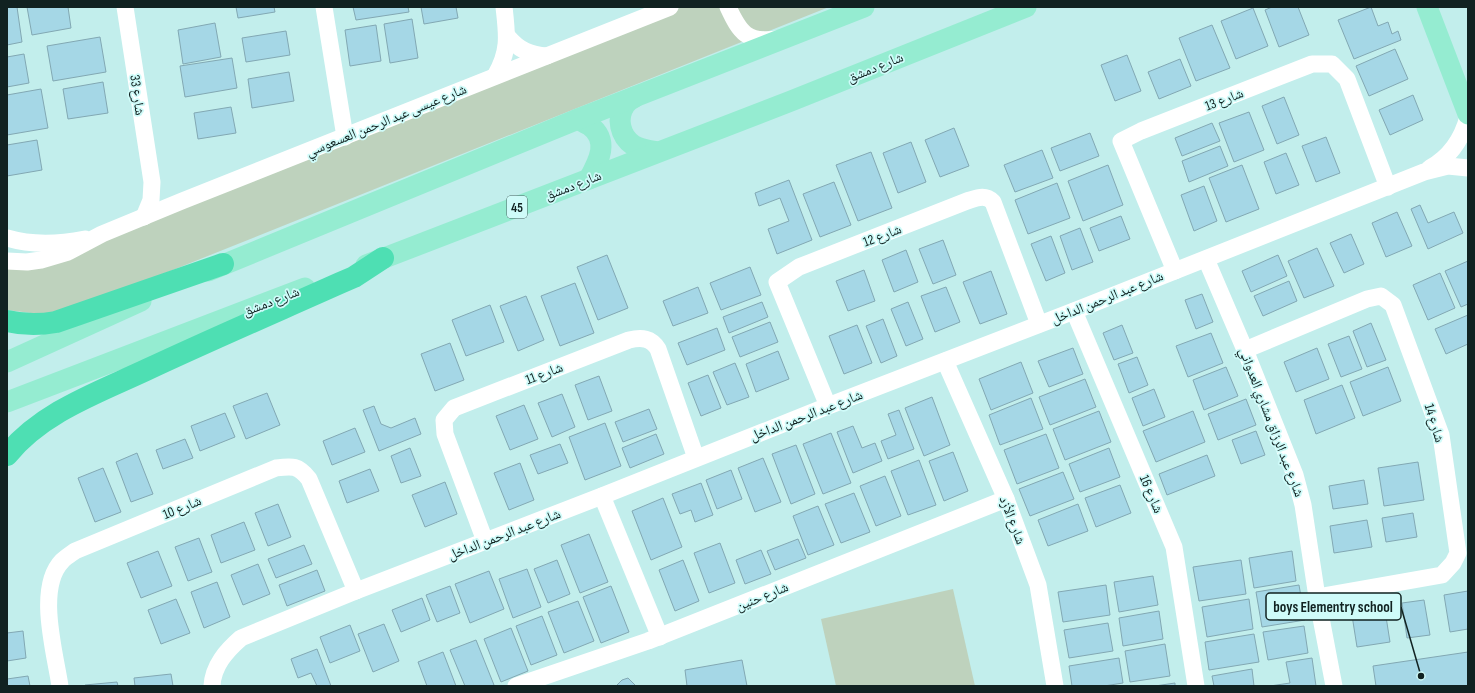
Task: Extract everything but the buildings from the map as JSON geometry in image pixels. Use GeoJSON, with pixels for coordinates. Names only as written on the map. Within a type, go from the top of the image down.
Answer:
{"type":"FeatureCollection","features":[{"type":"Feature","properties":{"kind":"highway"},"geometry":{"type":"LineString","coordinates":[[7,455],[33,429],[62,409],[219,336],[354,277],[383,258]]}},
{"type":"Feature","properties":{"kind":"highway"},"geometry":{"type":"LineString","coordinates":[[7,321],[41,325],[56,322],[223,264]]}},
{"type":"Feature","properties":{"kind":"main road"},"geometry":{"type":"LineString","coordinates":[[7,362],[223,264],[578,119],[864,7]]}},
{"type":"Feature","properties":{"kind":"main road","name":"شارع دمشق"},"geometry":{"type":"LineString","coordinates":[[7,402],[798,98],[1026,7]]}},
{"type":"Feature","properties":{"kind":"main road"},"geometry":{"type":"LineString","coordinates":[[1428,8],[1468,116]]}},
{"type":"Feature","properties":{"kind":"main road"},"geometry":{"type":"LineString","coordinates":[[634,97],[626,103],[622,110],[620,125],[622,132],[632,144],[638,148],[657,152]]}},
{"type":"Feature","properties":{"kind":"main road"},"geometry":{"type":"LineString","coordinates":[[578,119],[594,130],[601,144],[600,158],[589,179]]}},
{"type":"Feature","properties":{"kind":"street","name":"شارع 33"},"geometry":{"type":"LineString","coordinates":[[125,7],[152,182],[151,200],[144,217]]}},
{"type":"Feature","properties":{"kind":"street"},"geometry":{"type":"LineString","coordinates":[[324,7],[345,137]]}},
{"type":"Feature","properties":{"kind":"street"},"geometry":{"type":"LineString","coordinates":[[495,76],[504,58],[508,37],[504,7]]}},
{"type":"Feature","properties":{"kind":"street","name":"شارع عيسى عبد الرحمن العسعوسي"},"geometry":{"type":"LineString","coordinates":[[7,261],[27,262],[55,257],[79,248],[102,234],[182,201],[670,7]]}},
{"type":"Feature","properties":{"kind":"street"},"geometry":{"type":"LineString","coordinates":[[728,7],[736,25],[749,37],[767,40],[788,37]]}},
{"type":"Feature","properties":{"kind":"street"},"geometry":{"type":"LineString","coordinates":[[508,37],[515,45],[525,52],[547,56]]}},
{"type":"Feature","properties":{"kind":"street","name":"شارع 13"},"geometry":{"type":"LineString","coordinates":[[1175,270],[1121,141],[1141,131],[1312,64],[1332,64],[1347,79],[1388,187]]}},
{"type":"Feature","properties":{"kind":"street","name":"شارع عبد الرحمن الداخل"},"geometry":{"type":"LineString","coordinates":[[1424,172],[1445,158],[1453,149],[1460,138],[1468,116]]}},
{"type":"Feature","properties":{"kind":"street","name":"شارع عبد الرحمن الداخل"},"geometry":{"type":"LineString","coordinates":[[212,686],[212,680],[219,663],[228,649],[241,638],[356,591],[1074,311],[1424,172],[1448,166],[1468,168]]}},
{"type":"Feature","properties":{"kind":"street"},"geometry":{"type":"LineString","coordinates":[[152,182],[165,194],[182,201]]}},
{"type":"Feature","properties":{"kind":"street","name":"شارع 12"},"geometry":{"type":"LineString","coordinates":[[828,406],[777,282],[799,267],[967,201],[978,197],[984,197],[993,202],[1039,324]]}},
{"type":"Feature","properties":{"kind":"street","name":"شارع عيسى عبد الرحمن العسعوسي"},"geometry":{"type":"LineString","coordinates":[[7,238],[38,242],[66,242],[102,234]]}},
{"type":"Feature","properties":{"kind":"street","name":"شارع عبد الرزاق مشاري العدواني"},"geometry":{"type":"LineString","coordinates":[[1206,259],[1245,350],[1295,475],[1303,505],[1334,686]]}},
{"type":"Feature","properties":{"kind":"street","name":"شارع 14"},"geometry":{"type":"LineString","coordinates":[[1245,350],[1367,299],[1381,296],[1393,305],[1441,435],[1458,553],[1453,563],[1442,575],[1318,597]]}},
{"type":"Feature","properties":{"kind":"street","name":"شارع 16"},"geometry":{"type":"LineString","coordinates":[[1074,311],[1174,547],[1196,686]]}},
{"type":"Feature","properties":{"kind":"street","name":"شارع 11"},"geometry":{"type":"LineString","coordinates":[[485,541],[445,434],[444,420],[454,408],[468,402],[629,340],[638,338],[646,339],[654,343],[658,349],[696,458]]}},
{"type":"Feature","properties":{"kind":"street","name":"شارع الأزد"},"geometry":{"type":"LineString","coordinates":[[945,361],[1006,499],[1038,585],[1055,686]]}},
{"type":"Feature","properties":{"kind":"street","name":"شارع 10"},"geometry":{"type":"LineString","coordinates":[[60,686],[48,616],[48,598],[50,583],[54,573],[62,561],[75,551],[276,468],[294,466],[302,470],[309,479],[356,591]]}},
{"type":"Feature","properties":{"kind":"street"},"geometry":{"type":"LineString","coordinates":[[602,496],[660,637]]}},
{"type":"Feature","properties":{"kind":"street","name":"شارع حنين"},"geometry":{"type":"LineString","coordinates":[[516,686],[660,637],[1006,499]]}},
{"type":"Feature","properties":{"kind":"green space"},"geometry":{"type":"Polygon","coordinates":[[[682,7],[829,7],[103,298],[47,315],[7,310],[7,266],[114,235],[682,7]]]}},
{"type":"Feature","properties":{"kind":"green space"},"geometry":{"type":"Polygon","coordinates":[[[953,589],[975,686],[836,686],[821,619],[953,589]]]}},
{"type":"Feature","properties":{"kind":"place","name":"boys Elementry school"},"geometry":{"type":"Point","coordinates":[1421,676]}}]}
